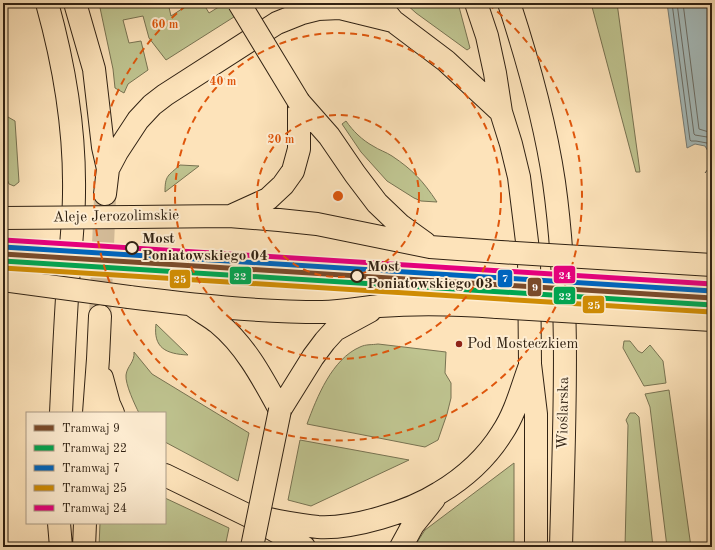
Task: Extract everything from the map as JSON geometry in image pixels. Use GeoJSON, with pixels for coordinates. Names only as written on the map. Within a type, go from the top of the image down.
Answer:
{"type":"FeatureCollection","features":[{"type":"Feature","properties":{"kind":"main road"},"geometry":{"type":"LineString","coordinates":[[47,3],[59,48],[68,103],[73,161],[74,192],[61,412]]}},
{"type":"Feature","properties":{"kind":"main road"},"geometry":{"type":"LineString","coordinates":[[75,3],[94,69],[103,147],[108,169],[105,194]]}},
{"type":"Feature","properties":{"kind":"main road"},"geometry":{"type":"LineString","coordinates":[[239,3],[299,102],[328,136],[377,203],[400,225],[430,247]]}},
{"type":"Feature","properties":{"kind":"main road"},"geometry":{"type":"LineString","coordinates":[[277,23],[288,3]]}},
{"type":"Feature","properties":{"kind":"main road"},"geometry":{"type":"LineString","coordinates":[[378,3],[393,21],[446,61],[501,112]]}},
{"type":"Feature","properties":{"kind":"main road"},"geometry":{"type":"LineString","coordinates":[[476,3],[487,36],[501,112],[519,177],[529,258],[530,364],[536,414],[536,547]]}},
{"type":"Feature","properties":{"kind":"main road","name":"Wioślarska"},"geometry":{"type":"LineString","coordinates":[[509,3],[536,95],[552,172],[559,221],[563,280],[565,395],[562,547]]}},
{"type":"Feature","properties":{"kind":"main road"},"geometry":{"type":"LineString","coordinates":[[108,169],[127,136],[138,120],[152,105],[165,95],[277,23],[318,9],[340,8],[393,21]]}},
{"type":"Feature","properties":{"kind":"main road"},"geometry":{"type":"LineString","coordinates":[[229,216],[268,199],[283,185],[293,171],[299,149],[299,102]]}},
{"type":"Feature","properties":{"kind":"main road","name":"Aleje Jerozolimskie"},"geometry":{"type":"LineString","coordinates":[[3,218],[229,216],[317,224],[430,247],[712,265]]}},
{"type":"Feature","properties":{"kind":"main road"},"geometry":{"type":"LineString","coordinates":[[3,280],[129,297],[268,311],[324,312],[380,306],[446,304],[712,320]]}},
{"type":"Feature","properties":{"kind":"main road"},"geometry":{"type":"LineString","coordinates":[[190,304],[218,322],[236,340],[253,364],[280,410]]}},
{"type":"Feature","properties":{"kind":"main road"},"geometry":{"type":"LineString","coordinates":[[252,547],[280,410],[313,357],[335,330],[380,306]]}},
{"type":"Feature","properties":{"kind":"main road"},"geometry":{"type":"LineString","coordinates":[[94,412],[100,316]]}},
{"type":"Feature","properties":{"kind":"main road"},"geometry":{"type":"LineString","coordinates":[[98,359],[109,404],[113,412]]}},
{"type":"Feature","properties":{"kind":"main road"},"geometry":{"type":"LineString","coordinates":[[401,547],[413,525],[439,494],[483,458],[503,432],[511,417],[530,364]]}},
{"type":"Feature","properties":{"kind":"main road"},"geometry":{"type":"LineString","coordinates":[[166,475],[249,516],[304,547]]}},
{"type":"Feature","properties":{"kind":"main road"},"geometry":{"type":"LineString","coordinates":[[249,516],[318,527],[343,526],[366,522],[386,516],[439,494]]}},
{"type":"Feature","properties":{"kind":"main road"},"geometry":{"type":"LineString","coordinates":[[58,524],[61,547]]}},
{"type":"Feature","properties":{"kind":"main road"},"geometry":{"type":"LineString","coordinates":[[84,547],[85,524]]}},
{"type":"Feature","properties":{"kind":"green space"},"geometry":{"type":"Polygon","coordinates":[[[99,3],[168,3],[171,16],[191,3],[203,3],[209,13],[225,3],[256,3],[166,60],[149,38],[143,16],[123,20],[129,43],[141,41],[148,70],[128,84],[124,93],[115,88],[113,69],[99,3]]]}},
{"type":"Feature","properties":{"kind":"green space"},"geometry":{"type":"Polygon","coordinates":[[[405,3],[458,3],[470,48],[467,50],[416,13],[405,3]]]}},
{"type":"Feature","properties":{"kind":"green space"},"geometry":{"type":"Polygon","coordinates":[[[591,3],[617,3],[640,172],[636,172],[591,3]]]}},
{"type":"Feature","properties":{"kind":"green space"},"geometry":{"type":"Polygon","coordinates":[[[8,117],[15,121],[19,182],[14,186],[9,184],[3,169],[3,120],[8,117]]]}},
{"type":"Feature","properties":{"kind":"green space"},"geometry":{"type":"Polygon","coordinates":[[[346,121],[365,141],[392,156],[412,171],[437,202],[421,201],[387,181],[361,152],[342,124],[346,121]]]}},
{"type":"Feature","properties":{"kind":"green space"},"geometry":{"type":"Polygon","coordinates":[[[180,165],[199,166],[165,192],[168,176],[180,165]]]}},
{"type":"Feature","properties":{"kind":"green space"},"geometry":{"type":"Polygon","coordinates":[[[156,324],[188,355],[173,353],[163,348],[157,339],[156,324]]]}},
{"type":"Feature","properties":{"kind":"green space"},"geometry":{"type":"Polygon","coordinates":[[[624,341],[630,341],[638,351],[642,353],[650,345],[663,361],[666,383],[644,386],[623,348],[624,341]]]}},
{"type":"Feature","properties":{"kind":"green space"},"geometry":{"type":"Polygon","coordinates":[[[378,344],[446,352],[445,373],[451,383],[451,398],[438,440],[425,447],[307,424],[321,391],[341,360],[360,347],[378,344]]]}},
{"type":"Feature","properties":{"kind":"green space"},"geometry":{"type":"Polygon","coordinates":[[[134,352],[152,374],[249,433],[238,481],[166,443],[166,412],[139,412],[126,379],[127,372],[134,352]]]}},
{"type":"Feature","properties":{"kind":"green space"},"geometry":{"type":"Polygon","coordinates":[[[669,390],[691,547],[667,547],[650,407],[645,394],[669,390]]]}},
{"type":"Feature","properties":{"kind":"green space"},"geometry":{"type":"Polygon","coordinates":[[[630,413],[635,413],[639,417],[653,547],[625,547],[628,425],[626,420],[630,413]]]}},
{"type":"Feature","properties":{"kind":"green space"},"geometry":{"type":"Polygon","coordinates":[[[300,440],[409,460],[311,506],[288,500],[300,440]]]}},
{"type":"Feature","properties":{"kind":"green space"},"geometry":{"type":"Polygon","coordinates":[[[514,463],[514,547],[414,547],[425,530],[514,463]]]}},
{"type":"Feature","properties":{"kind":"green space"},"geometry":{"type":"Polygon","coordinates":[[[166,498],[229,528],[225,547],[99,547],[100,524],[166,524],[166,498]]]}},
{"type":"Feature","properties":{"kind":"water"},"geometry":{"type":"Polygon","coordinates":[[[667,3],[712,3],[712,347],[710,333],[709,153],[705,146],[695,144],[687,148],[667,3]]]}},
{"type":"Feature","properties":{"kind":"pier"},"geometry":{"type":"Polygon","coordinates":[[[707,243],[712,243],[712,342],[709,342],[708,333],[707,243]]]}},
{"type":"Feature","properties":{"kind":"ferry route"},"geometry":{"type":"LineString","coordinates":[[705,173],[712,164]]}},
{"type":"Feature","properties":{"kind":"tunnel"},"geometry":{"type":"LineString","coordinates":[[100,316],[105,198]]}},
{"type":"Feature","properties":{"kind":"tram line","name":"24"},"geometry":{"type":"LineString","coordinates":[[4,240],[712,284]]}},
{"type":"Feature","properties":{"kind":"tram line","name":"7"},"geometry":{"type":"LineString","coordinates":[[3,247],[712,291]]}},
{"type":"Feature","properties":{"kind":"tram line","name":"9"},"geometry":{"type":"LineString","coordinates":[[3,254],[712,298]]}},
{"type":"Feature","properties":{"kind":"tram line","name":"22"},"geometry":{"type":"LineString","coordinates":[[3,261],[712,305]]}},
{"type":"Feature","properties":{"kind":"tram line","name":"25"},"geometry":{"type":"LineString","coordinates":[[3,268],[711,312]]}},
{"type":"Feature","properties":{"kind":"place","name":"Most Poniatowskiego 04"},"geometry":{"type":"Point","coordinates":[132,248]}},
{"type":"Feature","properties":{"kind":"place","name":"Most Poniatowskiego 03"},"geometry":{"type":"Point","coordinates":[357,276]}},
{"type":"Feature","properties":{"kind":"place","name":"Pod Mosteczkiem"},"geometry":{"type":"Point","coordinates":[459,344]}}]}
